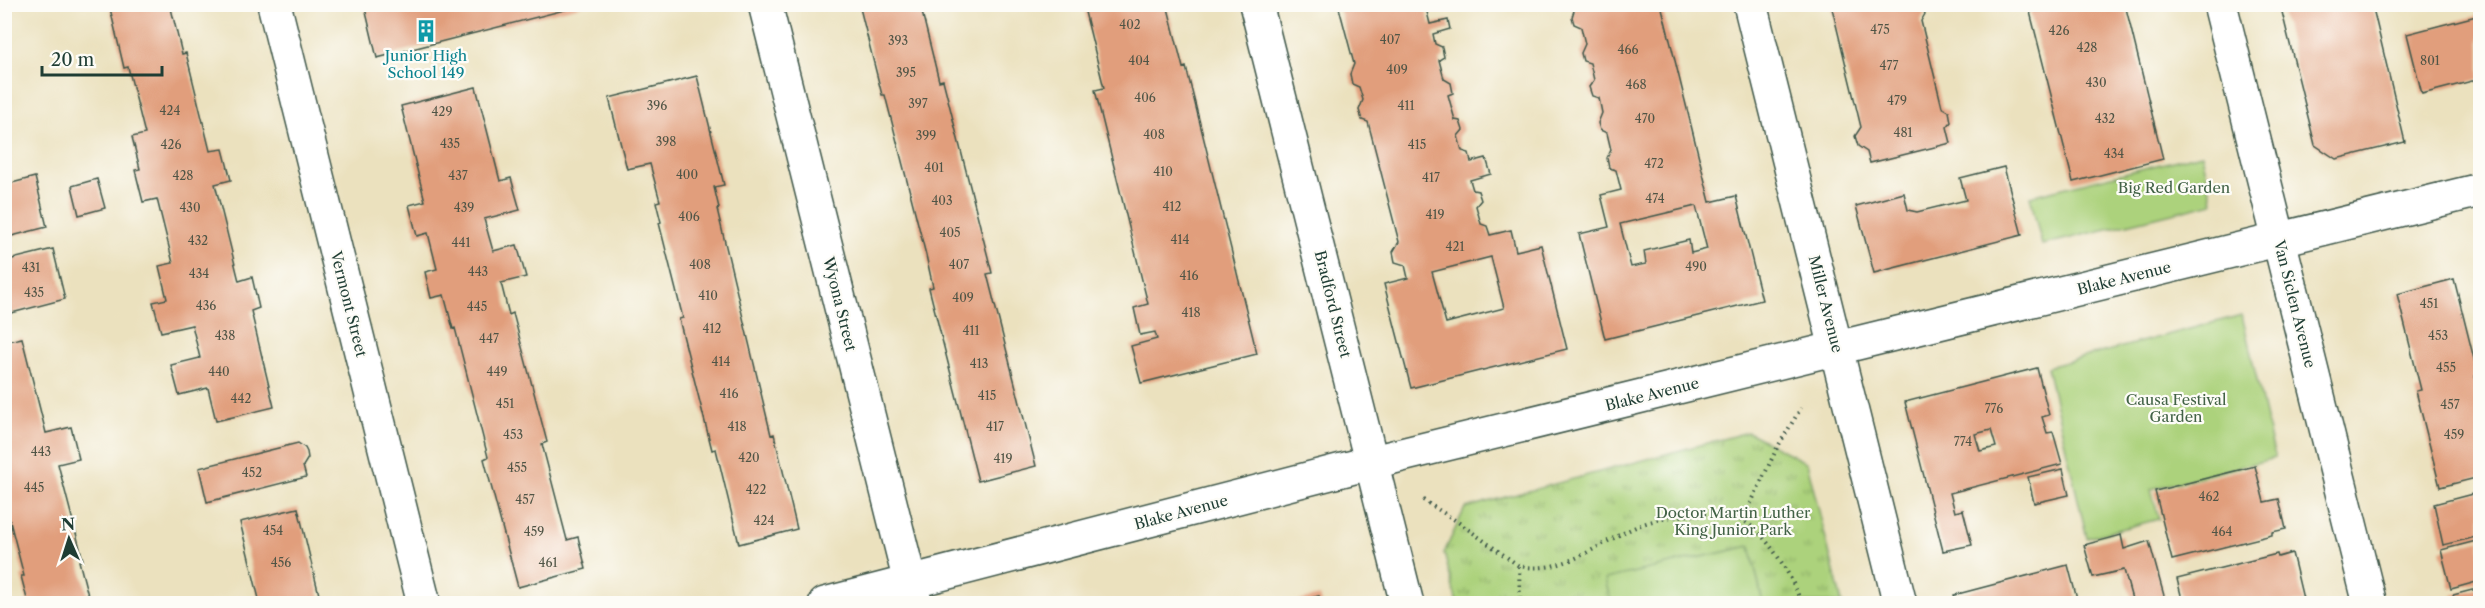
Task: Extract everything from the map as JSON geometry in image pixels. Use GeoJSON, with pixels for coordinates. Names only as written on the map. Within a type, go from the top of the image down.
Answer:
{"type":"FeatureCollection","features":[{"type":"Feature","properties":{"kind":"street","name":"Vermont Street"},"geometry":{"type":"LineString","coordinates":[[274,4],[424,603]]}},
{"type":"Feature","properties":{"kind":"street","name":"Wyona Street"},"geometry":{"type":"LineString","coordinates":[[765,4],[913,593]]}},
{"type":"Feature","properties":{"kind":"street","name":"Bradford Street"},"geometry":{"type":"LineString","coordinates":[[1257,4],[1407,603]]}},
{"type":"Feature","properties":{"kind":"street","name":"Miller Avenue"},"geometry":{"type":"LineString","coordinates":[[1750,4],[1900,603]]}},
{"type":"Feature","properties":{"kind":"street","name":"Van Siclen Avenue"},"geometry":{"type":"LineString","coordinates":[[2220,4],[2370,603]]}},
{"type":"Feature","properties":{"kind":"street","name":"Blake Avenue"},"geometry":{"type":"LineString","coordinates":[[825,603],[913,593],[1373,462],[2481,190]]}},
{"type":"Feature","properties":{"kind":"path"},"geometry":{"type":"LineString","coordinates":[[1743,520],[1777,448],[1801,408]]}},
{"type":"Feature","properties":{"kind":"path"},"geometry":{"type":"LineString","coordinates":[[1423,500],[1519,566],[1544,568],[1586,555],[1608,540],[1640,525],[1675,516],[1711,515],[1743,520],[1764,539],[1786,567],[1801,603]]}},
{"type":"Feature","properties":{"kind":"path"},"geometry":{"type":"LineString","coordinates":[[1519,566],[1520,603]]}},
{"type":"Feature","properties":{"kind":"green space","name":"Big Red Garden"},"geometry":{"type":"Polygon","coordinates":[[[2202,154],[2213,203],[2042,245],[2030,196],[2202,154]]]}},
{"type":"Feature","properties":{"kind":"green space","name":"Causa Festival Garden"},"geometry":{"type":"Polygon","coordinates":[[[2242,315],[2275,458],[2151,489],[2159,519],[2087,538],[2047,367],[2242,315]]]}},
{"type":"Feature","properties":{"kind":"green space","name":"Doctor Martin Luther King Junior Park"},"geometry":{"type":"Polygon","coordinates":[[[1748,432],[1807,463],[1842,603],[1457,603],[1444,553],[1465,508],[1748,432]]]}},
{"type":"Feature","properties":{"kind":"green space"},"geometry":{"type":"Polygon","coordinates":[[[1750,546],[1763,603],[1611,603],[1605,579],[1750,546]]]}},
{"type":"Feature","properties":{"kind":"building"},"geometry":{"type":"Polygon","coordinates":[[[109,4],[170,4],[182,54],[186,53],[210,151],[223,149],[231,180],[215,184],[239,281],[252,277],[259,308],[251,311],[274,407],[216,421],[208,388],[179,395],[171,365],[200,358],[192,325],[161,332],[153,302],[167,299],[159,266],[173,263],[157,199],[143,202],[135,170],[140,169],[132,137],[145,134],[128,67],[124,68],[109,4]]]}},
{"type":"Feature","properties":{"kind":"building","name":"Junior High School 149"},"geometry":{"type":"Polygon","coordinates":[[[364,4],[584,4],[584,5],[377,58],[364,4]]]}},
{"type":"Feature","properties":{"kind":"building"},"geometry":{"type":"Polygon","coordinates":[[[859,4],[920,4],[939,81],[943,80],[992,273],[987,274],[1036,466],[978,481],[929,288],[933,287],[926,255],[859,4]]]}},
{"type":"Feature","properties":{"kind":"building"},"geometry":{"type":"Polygon","coordinates":[[[1083,4],[1167,4],[1183,68],[1186,67],[1257,354],[1141,383],[1131,346],[1157,339],[1155,332],[1140,335],[1134,308],[1148,304],[1095,90],[1104,88],[1083,4]]]}},
{"type":"Feature","properties":{"kind":"building"},"geometry":{"type":"Polygon","coordinates":[[[1338,4],[1425,4],[1430,24],[1448,20],[1450,29],[1433,34],[1435,44],[1442,47],[1444,57],[1439,60],[1444,79],[1451,83],[1453,93],[1448,95],[1455,120],[1460,121],[1463,130],[1458,136],[1462,151],[1469,153],[1471,162],[1486,158],[1491,174],[1470,180],[1473,190],[1478,191],[1481,200],[1476,206],[1481,224],[1487,226],[1490,235],[1511,230],[1516,251],[1541,245],[1567,349],[1411,388],[1384,284],[1408,278],[1405,265],[1395,262],[1393,252],[1399,242],[1368,122],[1362,120],[1359,110],[1363,100],[1359,87],[1352,84],[1350,74],[1354,64],[1338,4]],[[1491,257],[1432,272],[1446,323],[1504,308],[1491,257]]]}},
{"type":"Feature","properties":{"kind":"building"},"geometry":{"type":"Polygon","coordinates":[[[1576,4],[1661,4],[1710,202],[1736,196],[1762,300],[1605,339],[1579,234],[1609,227],[1601,195],[1621,190],[1616,170],[1609,168],[1607,158],[1611,150],[1607,133],[1600,130],[1598,123],[1602,113],[1599,98],[1592,96],[1589,87],[1594,80],[1590,63],[1583,61],[1581,53],[1585,44],[1581,27],[1574,24],[1572,17],[1576,4]],[[1696,206],[1620,224],[1631,267],[1646,264],[1644,251],[1689,240],[1691,253],[1707,249],[1696,206]]]}},
{"type":"Feature","properties":{"kind":"building"},"geometry":{"type":"Polygon","coordinates":[[[1831,4],[1922,4],[1925,14],[1921,21],[1942,107],[1949,111],[1951,122],[1947,127],[1951,143],[1870,163],[1867,152],[1858,146],[1855,136],[1861,127],[1831,4]]]}},
{"type":"Feature","properties":{"kind":"building"},"geometry":{"type":"Polygon","coordinates":[[[2028,4],[2125,4],[2163,159],[2073,182],[2028,4]]]}},
{"type":"Feature","properties":{"kind":"building"},"geometry":{"type":"Polygon","coordinates":[[[2280,4],[2372,4],[2405,142],[2336,159],[2315,145],[2280,4]]]}},
{"type":"Feature","properties":{"kind":"building"},"geometry":{"type":"Polygon","coordinates":[[[2480,15],[2480,79],[2422,94],[2407,34],[2480,15]]]}},
{"type":"Feature","properties":{"kind":"building"},"geometry":{"type":"Polygon","coordinates":[[[697,76],[724,185],[714,187],[719,208],[717,209],[771,435],[774,434],[797,529],[739,544],[716,449],[712,450],[679,319],[683,318],[659,223],[661,222],[656,202],[660,201],[650,164],[627,169],[609,98],[697,76]]]}},
{"type":"Feature","properties":{"kind":"building"},"geometry":{"type":"Polygon","coordinates":[[[476,87],[500,181],[511,178],[520,210],[484,219],[493,251],[517,245],[526,277],[501,283],[509,315],[513,313],[547,442],[542,444],[567,540],[578,537],[586,569],[518,587],[484,459],[488,457],[455,328],[453,329],[444,295],[431,298],[425,272],[437,269],[428,233],[417,236],[409,205],[425,201],[401,106],[476,87]]]}},
{"type":"Feature","properties":{"kind":"building"},"geometry":{"type":"Polygon","coordinates":[[[4,138],[10,157],[4,159],[4,138]]]}},
{"type":"Feature","properties":{"kind":"building"},"geometry":{"type":"Polygon","coordinates":[[[2004,167],[2022,235],[1874,273],[1856,206],[1904,193],[1908,210],[1917,212],[1966,200],[1960,178],[2004,167]]]}},
{"type":"Feature","properties":{"kind":"building"},"geometry":{"type":"Polygon","coordinates":[[[35,177],[47,227],[4,238],[4,185],[35,177]]]}},
{"type":"Feature","properties":{"kind":"building"},"geometry":{"type":"Polygon","coordinates":[[[97,179],[105,208],[79,215],[72,186],[97,179]]]}},
{"type":"Feature","properties":{"kind":"building"},"geometry":{"type":"Polygon","coordinates":[[[53,249],[65,299],[4,315],[4,261],[53,249]]]}},
{"type":"Feature","properties":{"kind":"building"},"geometry":{"type":"Polygon","coordinates":[[[2454,279],[2478,375],[2475,376],[2480,399],[2480,477],[2440,487],[2416,391],[2421,390],[2397,294],[2454,279]]]}},
{"type":"Feature","properties":{"kind":"building"},"geometry":{"type":"Polygon","coordinates":[[[22,338],[46,433],[71,427],[79,459],[58,464],[83,560],[79,561],[90,603],[28,603],[21,576],[24,576],[4,498],[4,342],[22,338]]]}},
{"type":"Feature","properties":{"kind":"building"},"geometry":{"type":"Polygon","coordinates":[[[2037,368],[2049,415],[2042,417],[2047,433],[2053,432],[2062,464],[1950,493],[1955,512],[1963,510],[1972,545],[1943,551],[1905,402],[2037,368]],[[1991,430],[1975,434],[1980,451],[1996,447],[1991,430]]]}},
{"type":"Feature","properties":{"kind":"building"},"geometry":{"type":"Polygon","coordinates":[[[298,443],[307,452],[308,458],[303,466],[306,477],[207,502],[199,468],[298,443]]]}},
{"type":"Feature","properties":{"kind":"building"},"geometry":{"type":"Polygon","coordinates":[[[2255,466],[2264,502],[2279,499],[2286,529],[2272,532],[2272,535],[2172,560],[2155,491],[2255,466]]]}},
{"type":"Feature","properties":{"kind":"building"},"geometry":{"type":"Polygon","coordinates":[[[2063,469],[2069,495],[2034,503],[2028,477],[2063,469]]]}},
{"type":"Feature","properties":{"kind":"building"},"geometry":{"type":"Polygon","coordinates":[[[2480,492],[2480,536],[2443,545],[2434,504],[2480,492]]]}},
{"type":"Feature","properties":{"kind":"building"},"geometry":{"type":"Polygon","coordinates":[[[298,508],[321,603],[260,603],[240,522],[298,508]]]}},
{"type":"Feature","properties":{"kind":"building"},"geometry":{"type":"Polygon","coordinates":[[[2121,535],[2124,549],[2149,541],[2166,603],[2133,603],[2124,570],[2093,577],[2084,545],[2121,535]]]}},
{"type":"Feature","properties":{"kind":"building"},"geometry":{"type":"Polygon","coordinates":[[[2480,540],[2480,581],[2451,589],[2441,550],[2480,540]]]}},
{"type":"Feature","properties":{"kind":"building"},"geometry":{"type":"Polygon","coordinates":[[[2292,553],[2304,603],[2183,603],[2177,579],[2277,554],[2278,557],[2292,553]]]}},
{"type":"Feature","properties":{"kind":"building"},"geometry":{"type":"Polygon","coordinates":[[[2068,565],[2078,603],[1957,603],[1954,595],[2068,565]]]}},
{"type":"Feature","properties":{"kind":"building"},"geometry":{"type":"Polygon","coordinates":[[[2480,588],[2480,603],[2455,603],[2453,595],[2480,588]]]}},
{"type":"Feature","properties":{"kind":"building"},"geometry":{"type":"Polygon","coordinates":[[[1319,596],[1321,603],[1291,603],[1319,596]]]}},
{"type":"Feature","properties":{"kind":"place","name":"Junior High School 149"},"geometry":{"type":"Point","coordinates":[426,31]}}]}
